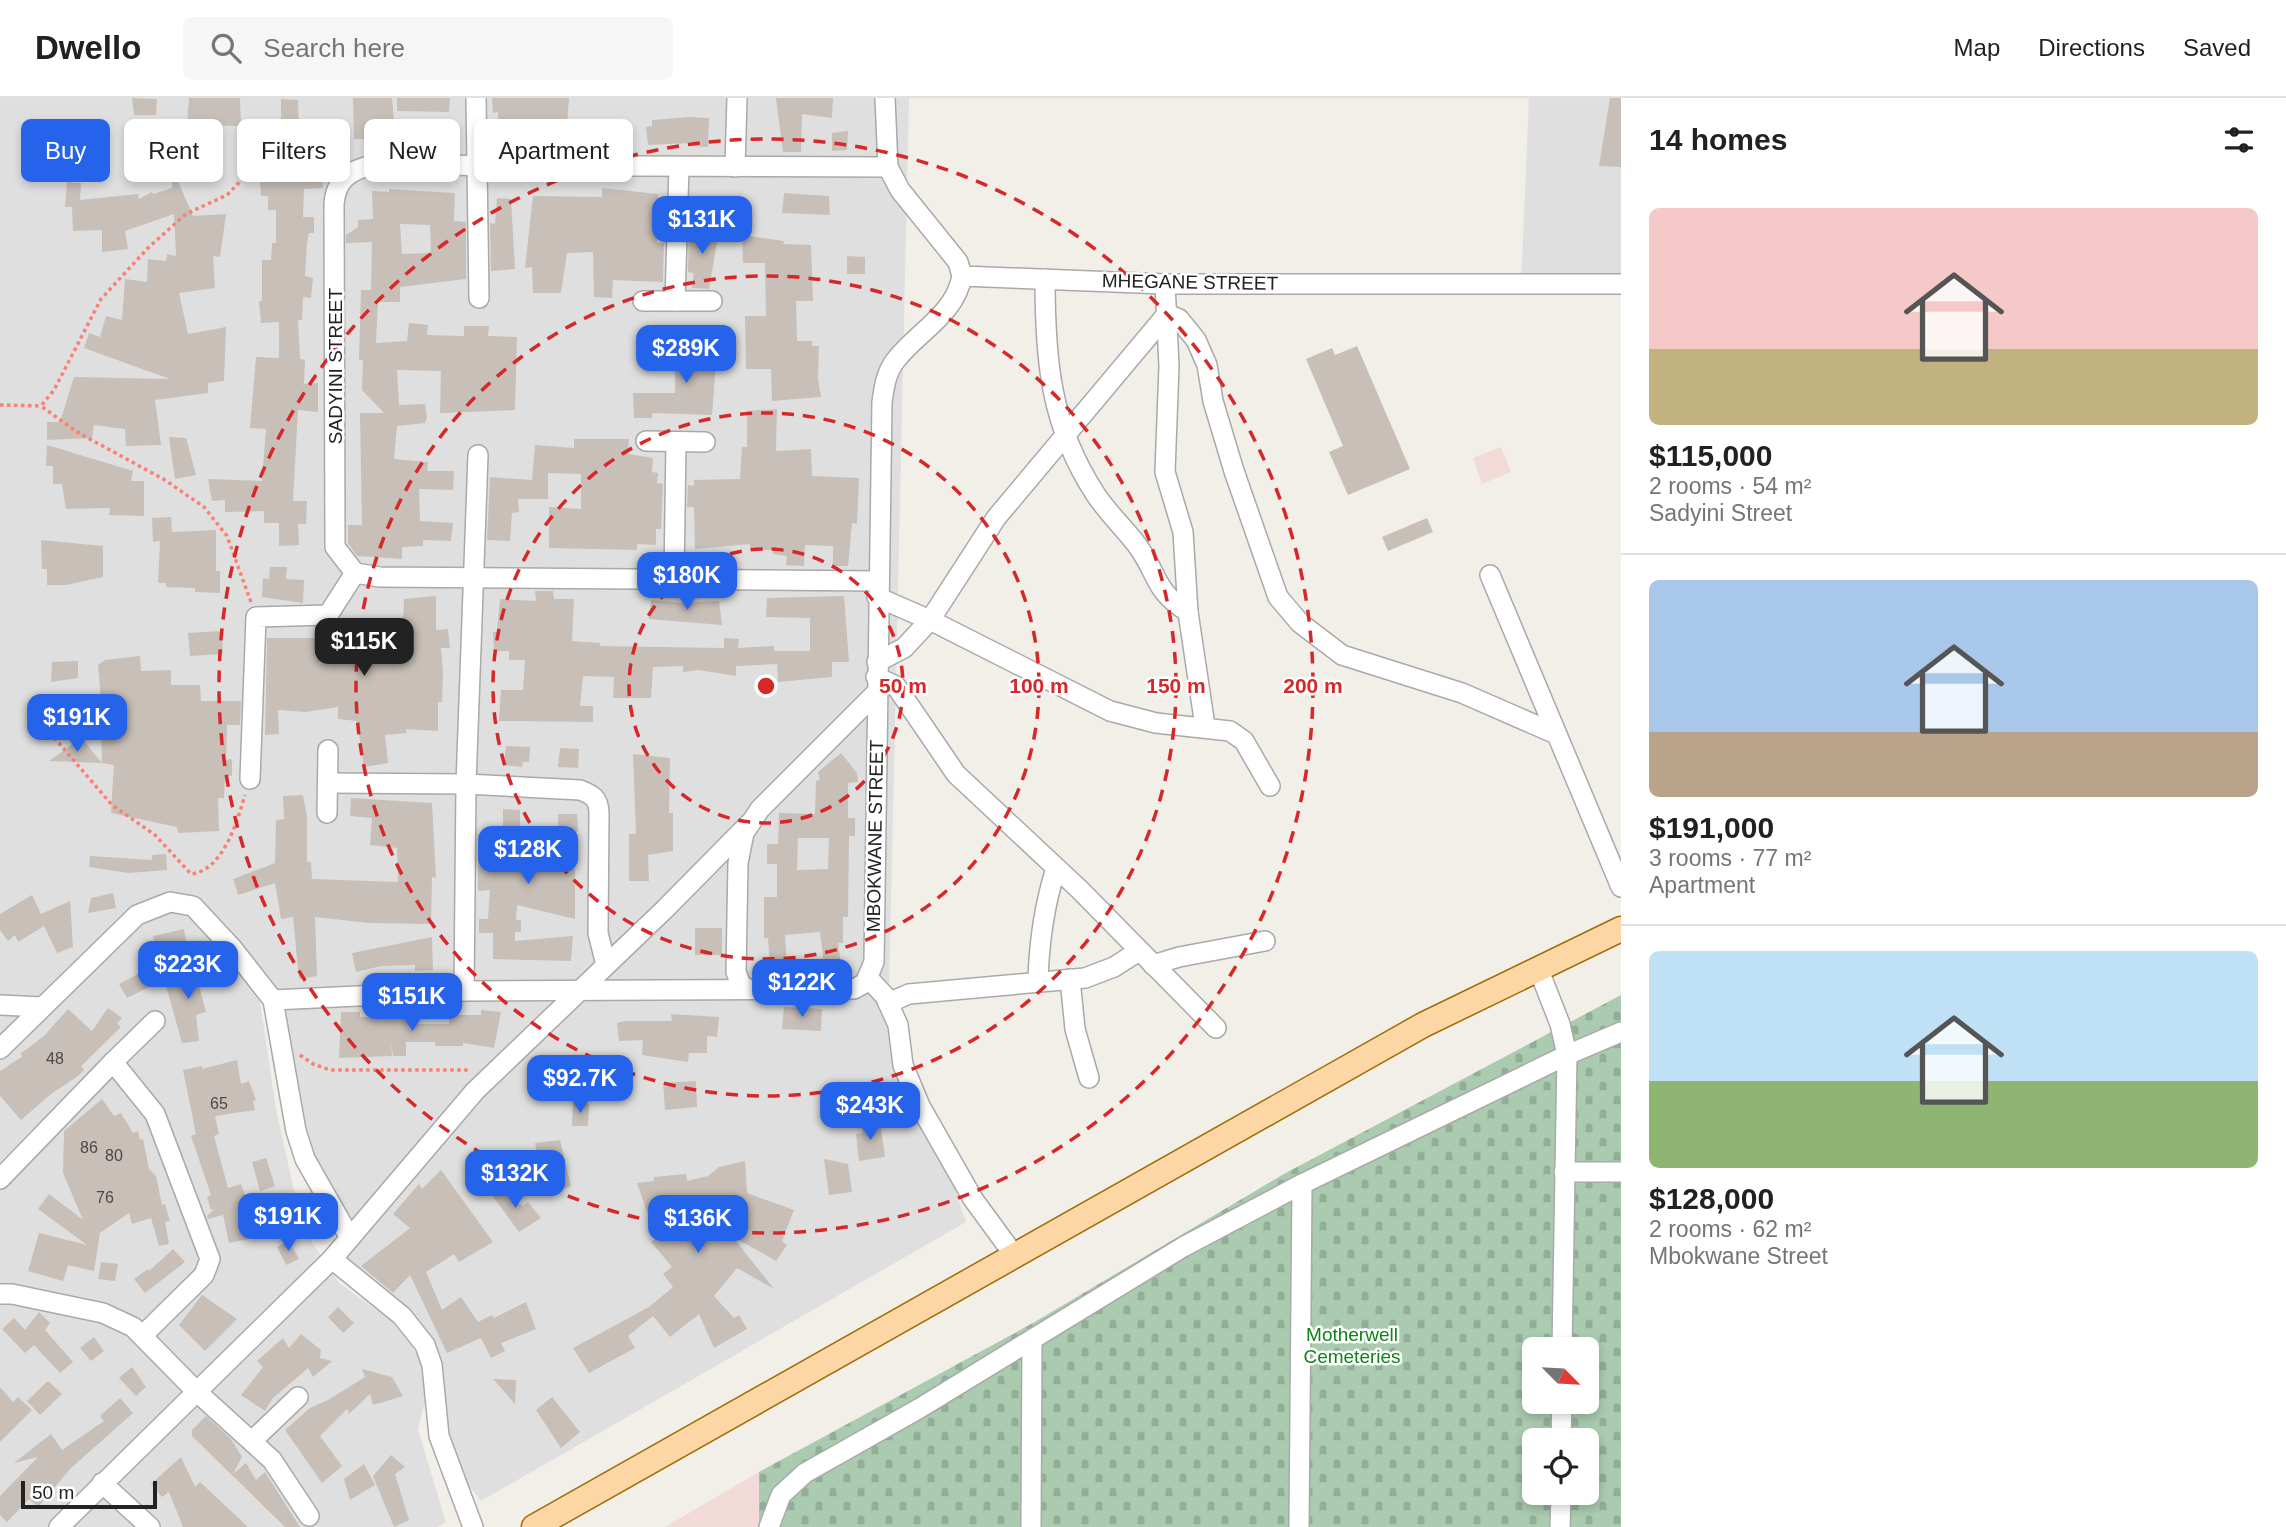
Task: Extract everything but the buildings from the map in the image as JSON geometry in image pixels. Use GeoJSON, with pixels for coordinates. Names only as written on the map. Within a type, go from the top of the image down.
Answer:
{"type":"FeatureCollection","features":[{"type":"Feature","properties":{"kind":"main road"},"geometry":{"type":"LineString","coordinates":[[534,1527],[1412,1032],[1621,929]]}},
{"type":"Feature","properties":{"kind":"street"},"geometry":{"type":"LineString","coordinates":[[476,98],[476,119]]}},
{"type":"Feature","properties":{"kind":"street"},"geometry":{"type":"LineString","coordinates":[[735,167],[737,98]]}},
{"type":"Feature","properties":{"kind":"street"},"geometry":{"type":"LineString","coordinates":[[884,98],[887,167],[900,190],[958,262],[962,276]]}},
{"type":"Feature","properties":{"kind":"street"},"geometry":{"type":"LineString","coordinates":[[356,169],[373,165],[474,166]]}},
{"type":"Feature","properties":{"kind":"street"},"geometry":{"type":"LineString","coordinates":[[633,167],[887,167]]}},
{"type":"Feature","properties":{"kind":"street"},"geometry":{"type":"LineString","coordinates":[[675,301],[679,167]]}},
{"type":"Feature","properties":{"kind":"street","name":"SADYINI STREET"},"geometry":{"type":"LineString","coordinates":[[355,573],[335,547],[334,204],[339,184],[356,169]]}},
{"type":"Feature","properties":{"kind":"street"},"geometry":{"type":"LineString","coordinates":[[475,182],[479,298]]}},
{"type":"Feature","properties":{"kind":"street","name":"MHEGANE STREET"},"geometry":{"type":"LineString","coordinates":[[962,276],[1165,284],[1621,284]]}},
{"type":"Feature","properties":{"kind":"street","name":"MBOKWANE STREET"},"geometry":{"type":"LineString","coordinates":[[868,978],[874,962],[877,589],[880,421],[884,386],[895,361],[949,306],[960,288],[962,276]]}},
{"type":"Feature","properties":{"kind":"street"},"geometry":{"type":"LineString","coordinates":[[1045,279],[1045,339],[1051,387],[1064,437],[1097,495],[1139,547],[1166,599],[1188,612]]}},
{"type":"Feature","properties":{"kind":"street"},"geometry":{"type":"LineString","coordinates":[[1165,284],[1169,366],[1165,471],[1183,533],[1188,612],[1205,726]]}},
{"type":"Feature","properties":{"kind":"street"},"geometry":{"type":"LineString","coordinates":[[643,301],[712,301]]}},
{"type":"Feature","properties":{"kind":"street"},"geometry":{"type":"LineString","coordinates":[[59,1527],[332,1259],[458,1111],[497,1070],[749,824],[876,677],[930,620],[996,518],[1167,314]]}},
{"type":"Feature","properties":{"kind":"street"},"geometry":{"type":"LineString","coordinates":[[1167,314],[1179,319],[1196,341],[1207,365],[1213,401],[1234,471],[1278,597],[1300,623],[1342,655],[1462,693],[1556,734]]}},
{"type":"Feature","properties":{"kind":"street"},"geometry":{"type":"LineString","coordinates":[[646,441],[705,442]]}},
{"type":"Feature","properties":{"kind":"street"},"geometry":{"type":"LineString","coordinates":[[674,578],[676,442]]}},
{"type":"Feature","properties":{"kind":"street"},"geometry":{"type":"LineString","coordinates":[[464,990],[471,576],[478,455]]}},
{"type":"Feature","properties":{"kind":"street"},"geometry":{"type":"LineString","coordinates":[[250,779],[256,617],[328,615],[355,573],[380,577],[674,578],[877,589],[930,620],[1110,711],[1156,723],[1205,726],[1230,731],[1244,741],[1270,786]]}},
{"type":"Feature","properties":{"kind":"street"},"geometry":{"type":"LineString","coordinates":[[1490,575],[1621,887]]}},
{"type":"Feature","properties":{"kind":"street"},"geometry":{"type":"LineString","coordinates":[[876,677],[896,686],[956,774],[1056,868],[1216,1028]]}},
{"type":"Feature","properties":{"kind":"street"},"geometry":{"type":"LineString","coordinates":[[327,813],[328,750]]}},
{"type":"Feature","properties":{"kind":"street"},"geometry":{"type":"LineString","coordinates":[[328,783],[466,784],[580,790],[592,795],[598,802],[598,933],[606,965]]}},
{"type":"Feature","properties":{"kind":"street"},"geometry":{"type":"LineString","coordinates":[[746,988],[736,972],[738,863],[741,842],[749,824]]}},
{"type":"Feature","properties":{"kind":"street"},"geometry":{"type":"LineString","coordinates":[[1038,981],[1042,922],[1056,868]]}},
{"type":"Feature","properties":{"kind":"street"},"geometry":{"type":"LineString","coordinates":[[0,1049],[121,927],[137,915],[170,902],[193,906],[273,1000],[282,1041],[288,1098],[305,1159],[350,1238]]}},
{"type":"Feature","properties":{"kind":"street"},"geometry":{"type":"LineString","coordinates":[[888,1003],[909,994],[1085,978],[1146,958],[1179,957],[1265,941]]}},
{"type":"Feature","properties":{"kind":"street"},"geometry":{"type":"LineString","coordinates":[[1538,968],[1560,1024],[1567,1055],[1562,1337]]}},
{"type":"Feature","properties":{"kind":"street"},"geometry":{"type":"LineString","coordinates":[[273,1000],[464,990],[746,988],[842,992],[859,987],[868,978],[888,1003],[898,1025],[903,1065],[920,1106],[973,1199],[1014,1255]]}},
{"type":"Feature","properties":{"kind":"street"},"geometry":{"type":"LineString","coordinates":[[1070,979],[1075,1029],[1089,1078]]}},
{"type":"Feature","properties":{"kind":"street"},"geometry":{"type":"LineString","coordinates":[[0,1005],[42,1007]]}},
{"type":"Feature","properties":{"kind":"street"},"geometry":{"type":"LineString","coordinates":[[0,1179],[155,1021]]}},
{"type":"Feature","properties":{"kind":"street"},"geometry":{"type":"LineString","coordinates":[[769,1527],[781,1495],[805,1473],[1183,1247],[1301,1184],[1567,1055],[1621,1032]]}},
{"type":"Feature","properties":{"kind":"street"},"geometry":{"type":"LineString","coordinates":[[113,1062],[155,1114],[209,1259],[204,1275],[144,1335]]}},
{"type":"Feature","properties":{"kind":"street"},"geometry":{"type":"LineString","coordinates":[[1564,1172],[1621,1172]]}},
{"type":"Feature","properties":{"kind":"street"},"geometry":{"type":"LineString","coordinates":[[1299,1527],[1301,1184]]}},
{"type":"Feature","properties":{"kind":"street"},"geometry":{"type":"LineString","coordinates":[[332,1259],[402,1316],[425,1345],[432,1365],[439,1436],[472,1527]]}},
{"type":"Feature","properties":{"kind":"street"},"geometry":{"type":"LineString","coordinates":[[0,1294],[12,1294],[103,1313],[126,1322],[144,1335],[197,1392],[252,1441],[285,1477],[309,1516]]}},
{"type":"Feature","properties":{"kind":"street"},"geometry":{"type":"LineString","coordinates":[[1031,1340],[1031,1527]]}},
{"type":"Feature","properties":{"kind":"street"},"geometry":{"type":"LineString","coordinates":[[252,1441],[298,1397]]}},
{"type":"Feature","properties":{"kind":"street"},"geometry":{"type":"LineString","coordinates":[[102,1483],[150,1527]]}},
{"type":"Feature","properties":{"kind":"street"},"geometry":{"type":"LineString","coordinates":[[1560,1527],[1561,1505]]}},
{"type":"Feature","properties":{"kind":"path"},"geometry":{"type":"LineString","coordinates":[[41,406],[54,390],[101,299],[149,247],[186,214],[227,195],[257,164],[280,157],[306,158],[356,169]]}},
{"type":"Feature","properties":{"kind":"path"},"geometry":{"type":"LineString","coordinates":[[0,405],[41,406],[77,432],[165,480],[204,507],[227,537],[256,617]]}},
{"type":"Feature","properties":{"kind":"path"},"geometry":{"type":"LineString","coordinates":[[45,727],[112,806],[155,835],[191,874],[204,869],[228,842],[250,779]]}},
{"type":"Feature","properties":{"kind":"path"},"geometry":{"type":"LineString","coordinates":[[282,1041],[313,1064],[330,1070],[497,1070]]}},
{"type":"Feature","properties":{"kind":"shaded area"},"geometry":{"type":"Polygon","coordinates":[[[0,98],[909,98],[889,989],[966,1222],[481,1501],[458,1472],[439,1395],[432,1339],[341,1255],[350,1238],[317,1181],[276,1010],[259,995],[276,1109],[302,1227],[339,1283],[400,1327],[421,1362],[426,1396],[418,1430],[446,1522],[437,1527],[0,1527],[0,98]]]}},
{"type":"Feature","properties":{"kind":"shaded area"},"geometry":{"type":"Polygon","coordinates":[[[1529,98],[1621,98],[1621,284],[1521,284],[1529,98]]]}},
{"type":"Feature","properties":{"kind":"shaded area"},"geometry":{"type":"Polygon","coordinates":[[[1501,447],[1511,472],[1482,484],[1473,458],[1501,447]]]}},
{"type":"Feature","properties":{"kind":"shaded area"},"geometry":{"type":"Polygon","coordinates":[[[759,1472],[759,1527],[665,1527],[759,1472]]]}},
{"type":"Feature","properties":{"kind":"green space","name":"Motherwell Cemeteries"},"geometry":{"type":"Polygon","coordinates":[[[1621,995],[1621,1527],[759,1527],[759,1472],[1033,1323],[1282,1175],[1621,995]]]}}]}
